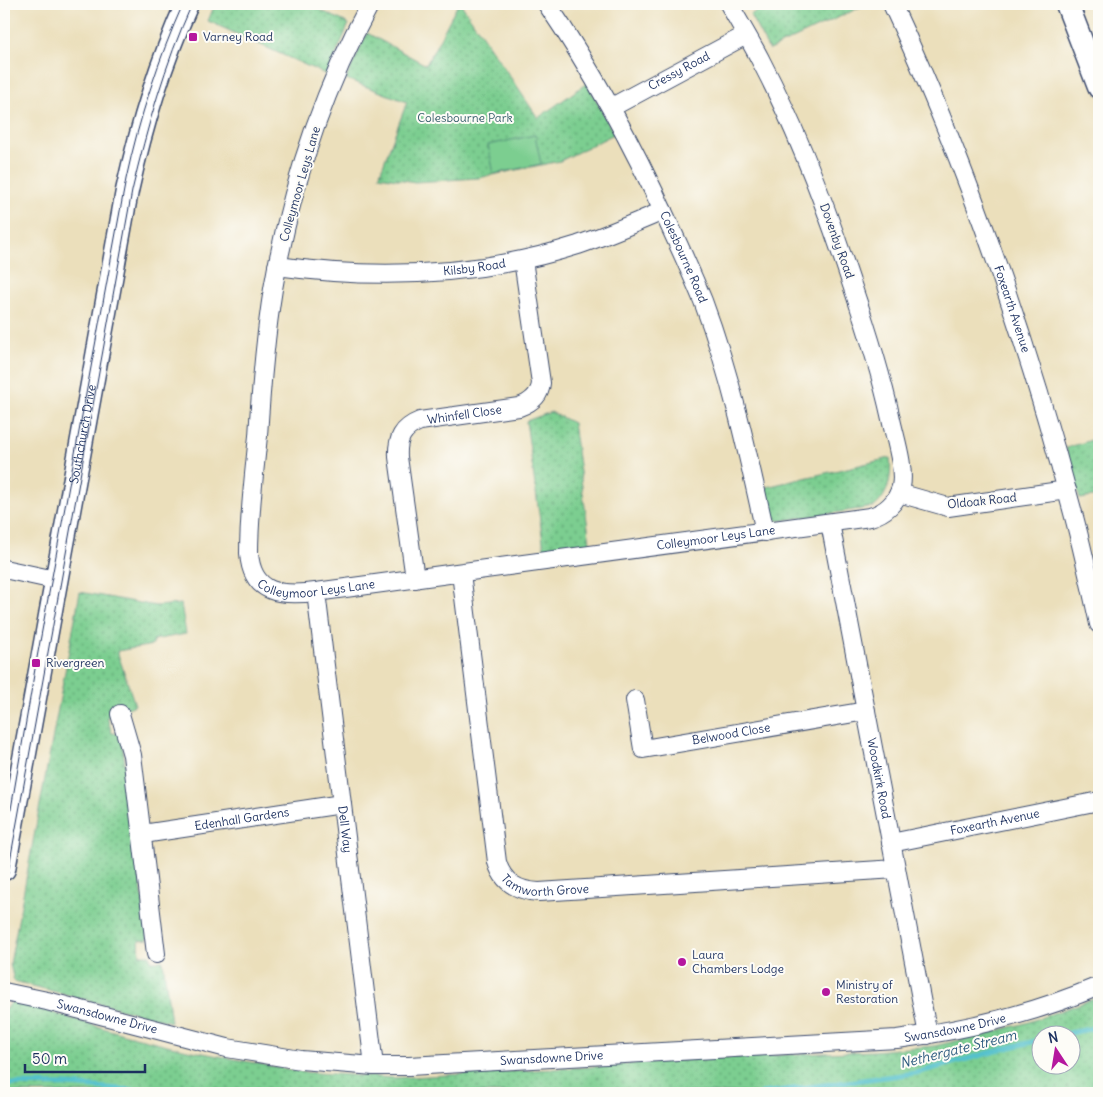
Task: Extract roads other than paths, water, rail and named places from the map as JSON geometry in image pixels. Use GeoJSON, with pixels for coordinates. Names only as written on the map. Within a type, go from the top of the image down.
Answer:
{"type":"FeatureCollection","features":[{"type":"Feature","properties":{"kind":"street","name":"Southchurch Drive"},"geometry":{"type":"LineString","coordinates":[[4,869],[123,210],[147,111],[169,47],[187,4]]}},
{"type":"Feature","properties":{"kind":"street","name":"Colleymoor Leys Lane"},"geometry":{"type":"LineString","coordinates":[[370,4],[340,63],[311,140],[290,209],[277,266],[262,375],[249,544],[250,562],[259,581],[271,590],[286,594],[316,592],[765,532],[878,515],[888,508],[899,493]]}},
{"type":"Feature","properties":{"kind":"street","name":"Colesbourne Road"},"geometry":{"type":"LineString","coordinates":[[546,4],[612,107],[640,161],[703,303],[738,415],[765,532]]}},
{"type":"Feature","properties":{"kind":"street","name":"Dovenby Road"},"geometry":{"type":"LineString","coordinates":[[729,4],[762,64],[800,145],[826,210],[874,352],[887,400],[901,466],[902,478],[899,493]]}},
{"type":"Feature","properties":{"kind":"street","name":"Foxearth Avenue"},"geometry":{"type":"LineString","coordinates":[[892,4],[922,72],[989,241],[1028,358],[1066,490],[1099,624]]}},
{"type":"Feature","properties":{"kind":"street"},"geometry":{"type":"LineString","coordinates":[[1067,4],[1099,87]]}},
{"type":"Feature","properties":{"kind":"street","name":"Cressy Road"},"geometry":{"type":"LineString","coordinates":[[612,107],[746,36]]}},
{"type":"Feature","properties":{"kind":"street","name":"Kilsby Road"},"geometry":{"type":"LineString","coordinates":[[277,266],[342,273],[420,274],[462,270],[523,260],[597,238],[663,211]]}},
{"type":"Feature","properties":{"kind":"street","name":"Whinfell Close"},"geometry":{"type":"LineString","coordinates":[[415,579],[398,457],[398,443],[401,436],[411,425],[519,407],[531,401],[538,393],[541,383],[523,260]]}},
{"type":"Feature","properties":{"kind":"street","name":"Oldoak Road"},"geometry":{"type":"LineString","coordinates":[[899,493],[948,507],[1066,490]]}},
{"type":"Feature","properties":{"kind":"street","name":"Woodkirk Road"},"geometry":{"type":"LineString","coordinates":[[830,523],[928,1035]]}},
{"type":"Feature","properties":{"kind":"street"},"geometry":{"type":"LineString","coordinates":[[4,570],[55,580]]}},
{"type":"Feature","properties":{"kind":"street","name":"Tamworth Grove"},"geometry":{"type":"LineString","coordinates":[[461,573],[497,862],[509,883],[523,890],[539,892],[896,869]]}},
{"type":"Feature","properties":{"kind":"street","name":"Dell Way"},"geometry":{"type":"LineString","coordinates":[[316,592],[374,1066]]}},
{"type":"Feature","properties":{"kind":"street","name":"Belwood Close"},"geometry":{"type":"LineString","coordinates":[[635,700],[643,749],[866,711]]}},
{"type":"Feature","properties":{"kind":"street"},"geometry":{"type":"LineString","coordinates":[[119,714],[132,755],[143,834],[151,949]]}},
{"type":"Feature","properties":{"kind":"street","name":"Foxearth Avenue"},"geometry":{"type":"LineString","coordinates":[[891,844],[1099,801]]}},
{"type":"Feature","properties":{"kind":"street","name":"Edenhall Gardens"},"geometry":{"type":"LineString","coordinates":[[143,834],[342,804]]}},
{"type":"Feature","properties":{"kind":"street","name":"Swansdowne Drive"},"geometry":{"type":"LineString","coordinates":[[4,992],[228,1048],[301,1060],[374,1066],[409,1066],[897,1039],[977,1026],[1033,1011],[1099,986]]}},
{"type":"Feature","properties":{"kind":"waterway","name":"Nethergate Stream"},"geometry":{"type":"LineString","coordinates":[[1080,1031],[1099,1027]]}},
{"type":"Feature","properties":{"kind":"waterway","name":"Nethergate Stream"},"geometry":{"type":"LineString","coordinates":[[762,1093],[916,1073],[1030,1042]]}},
{"type":"Feature","properties":{"kind":"waterway","name":"Nethergate Stream"},"geometry":{"type":"LineString","coordinates":[[4,1084],[69,1085],[170,1093]]}},
{"type":"Feature","properties":{"kind":"tram line"},"geometry":{"type":"LineString","coordinates":[[4,850],[36,663],[126,179],[150,90],[183,4]]}},
{"type":"Feature","properties":{"kind":"tram line"},"geometry":{"type":"LineString","coordinates":[[4,894],[132,191],[158,96],[173,50],[192,4]]}},
{"type":"Feature","properties":{"kind":"place","name":"Varney Road"},"geometry":{"type":"Point","coordinates":[193,37]}},
{"type":"Feature","properties":{"kind":"place","name":"Rivergreen"},"geometry":{"type":"Point","coordinates":[36,663]}},
{"type":"Feature","properties":{"kind":"place","name":"Laura Chambers Lodge"},"geometry":{"type":"Point","coordinates":[682,962]}},
{"type":"Feature","properties":{"kind":"place","name":"Ministry of Restoration"},"geometry":{"type":"Point","coordinates":[826,992]}},
{"type":"Feature","properties":{"kind":"park label","name":"Colesbourne Park"},"geometry":{"type":"Point","coordinates":[465,118]}}]}
